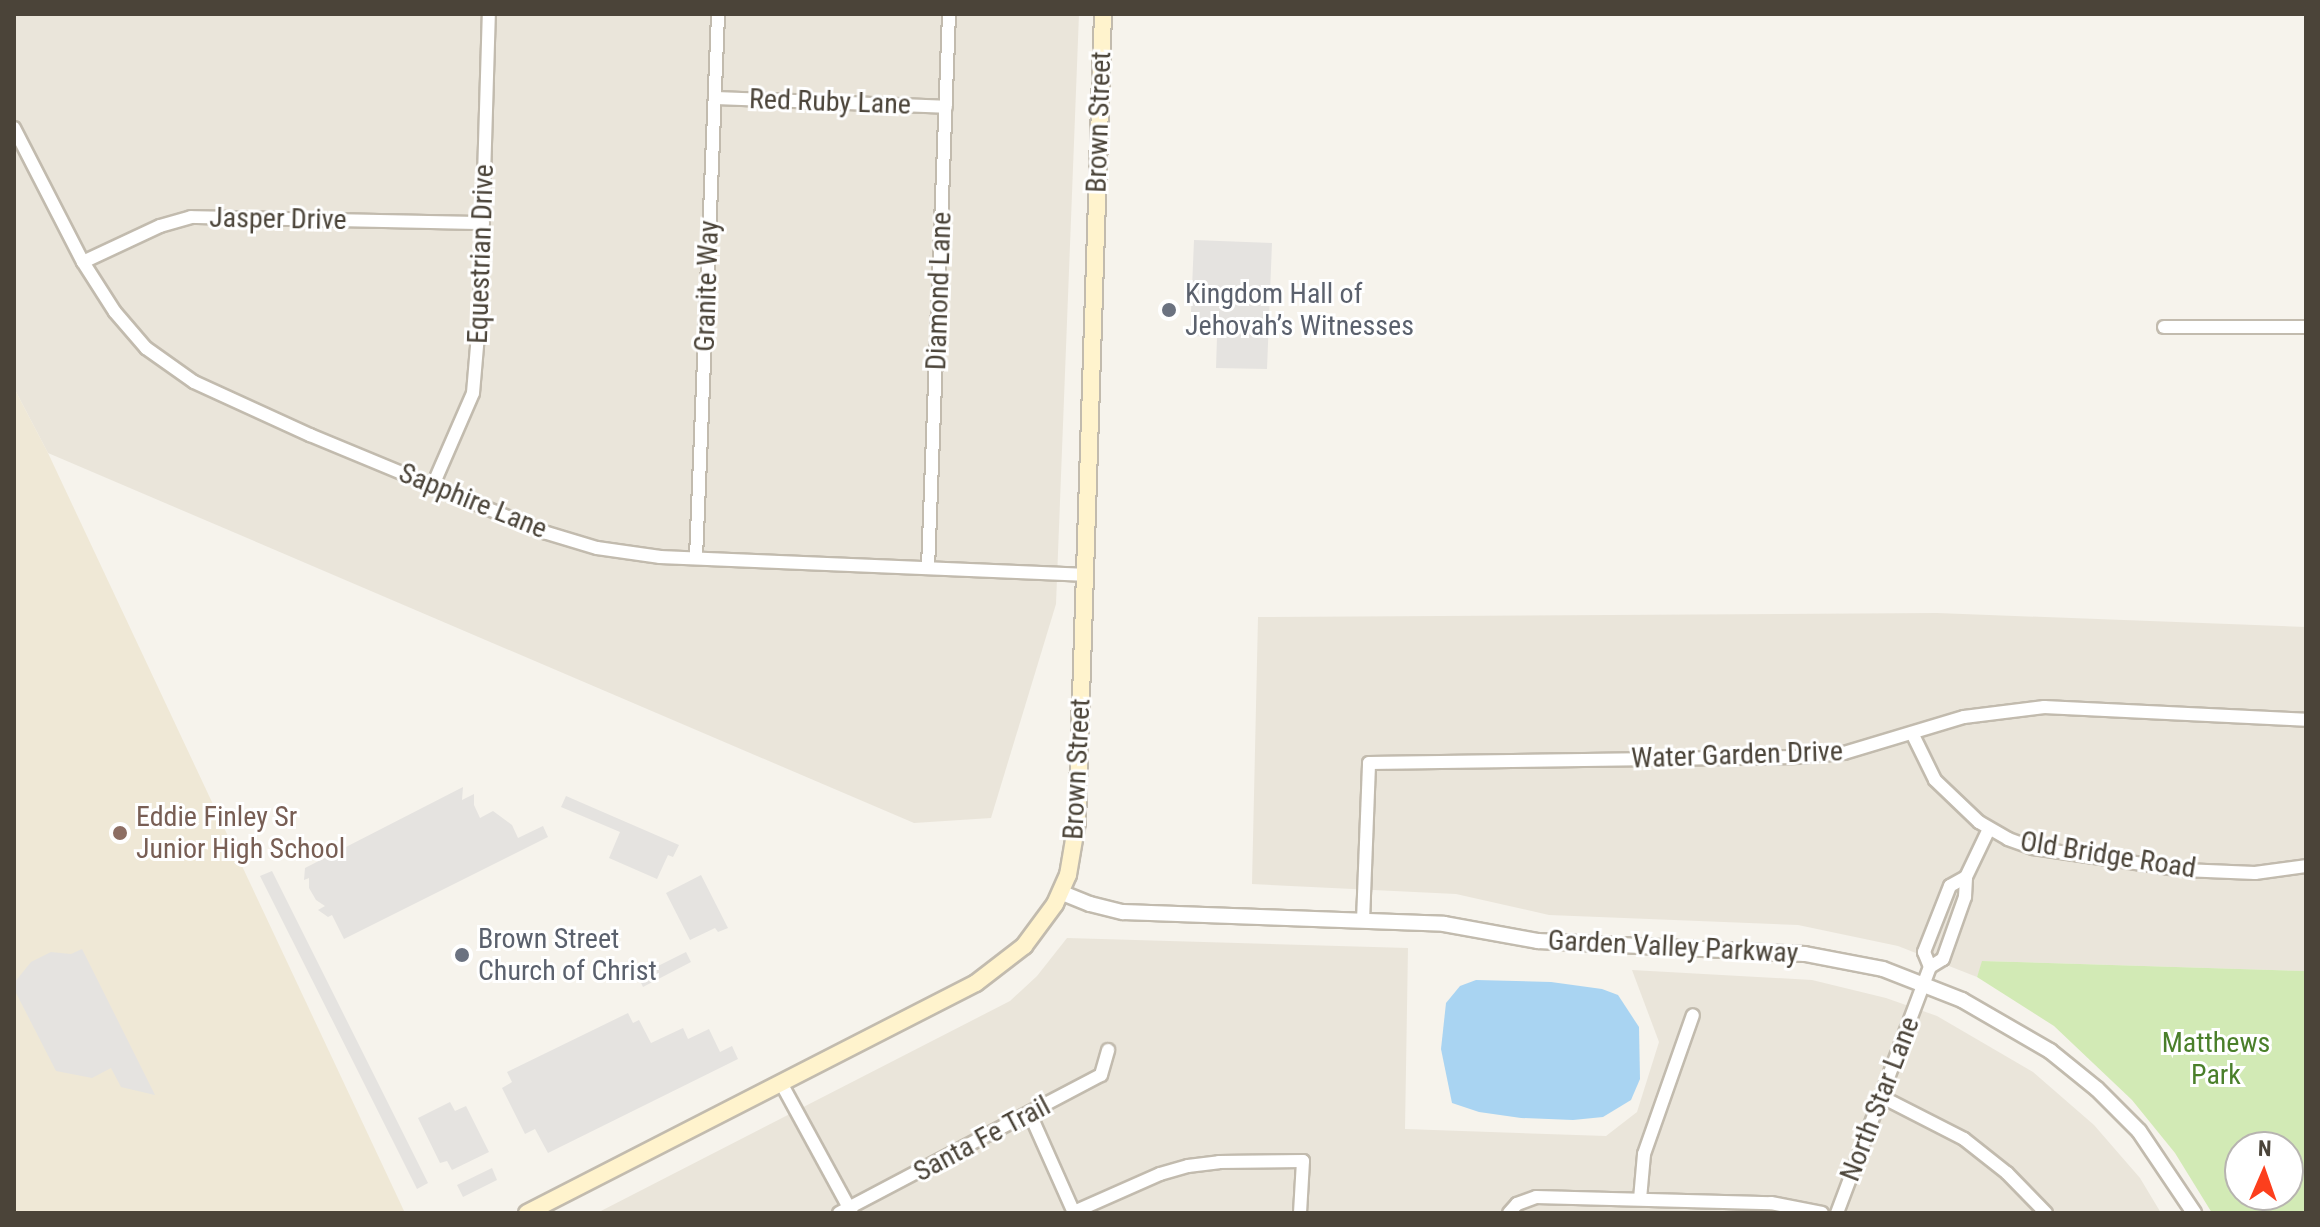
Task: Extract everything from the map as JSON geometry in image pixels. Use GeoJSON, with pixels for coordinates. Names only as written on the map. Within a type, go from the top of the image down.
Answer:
{"type":"FeatureCollection","features":[{"type":"Feature","properties":{"kind":"main road","name":"Brown Street"},"geometry":{"type":"LineString","coordinates":[[527,1213],[962,991],[1001,966],[1040,927],[1060,892],[1072,858],[1077,822],[1103,14]]}},
{"type":"Feature","properties":{"kind":"street","name":"Equestrian Drive"},"geometry":{"type":"LineString","coordinates":[[433,485],[473,393],[483,223],[489,14]]}},
{"type":"Feature","properties":{"kind":"street","name":"Granite Way"},"geometry":{"type":"LineString","coordinates":[[696,558],[718,14]]}},
{"type":"Feature","properties":{"kind":"street","name":"Diamond Lane"},"geometry":{"type":"LineString","coordinates":[[928,568],[949,14]]}},
{"type":"Feature","properties":{"kind":"street","name":"Red Ruby Lane"},"geometry":{"type":"LineString","coordinates":[[715,98],[946,107]]}},
{"type":"Feature","properties":{"kind":"street","name":"Sapphire Lane"},"geometry":{"type":"LineString","coordinates":[[14,128],[83,262],[115,312],[146,348],[194,382],[547,533],[597,548],[696,558],[1083,575]]}},
{"type":"Feature","properties":{"kind":"street","name":"Jasper Drive"},"geometry":{"type":"LineString","coordinates":[[83,262],[160,226],[191,217],[483,223]]}},
{"type":"Feature","properties":{"kind":"street"},"geometry":{"type":"LineString","coordinates":[[2164,327],[2306,327]]}},
{"type":"Feature","properties":{"kind":"street","name":"Water Garden Drive"},"geometry":{"type":"LineString","coordinates":[[1363,921],[1369,763],[1799,757],[1844,753],[1964,717],[2044,707],[2306,720]]}},
{"type":"Feature","properties":{"kind":"street","name":"Old Bridge Road"},"geometry":{"type":"LineString","coordinates":[[1912,733],[1935,780],[1959,806],[1989,829],[2033,848],[2183,870],[2255,873],[2306,866]]}},
{"type":"Feature","properties":{"kind":"street"},"geometry":{"type":"LineString","coordinates":[[1966,877],[1950,886],[1924,952],[1930,967],[1943,959],[1965,897],[1966,877],[1989,829]]}},
{"type":"Feature","properties":{"kind":"street","name":"Garden Valley Parkway"},"geometry":{"type":"LineString","coordinates":[[1060,892],[1123,912],[1444,924],[1538,941],[1805,954],[1883,969],[1962,1000],[2010,1025],[2086,1079],[2139,1131],[2194,1213]]}},
{"type":"Feature","properties":{"kind":"street","name":"North Star Lane"},"geometry":{"type":"LineString","coordinates":[[1837,1213],[1930,967]]}},
{"type":"Feature","properties":{"kind":"street"},"geometry":{"type":"LineString","coordinates":[[1640,1199],[1644,1154],[1693,1015]]}},
{"type":"Feature","properties":{"kind":"street","name":"Santa Fe Trail"},"geometry":{"type":"LineString","coordinates":[[847,1211],[1101,1075],[1108,1050]]}},
{"type":"Feature","properties":{"kind":"street"},"geometry":{"type":"LineString","coordinates":[[781,1083],[847,1211]]}},
{"type":"Feature","properties":{"kind":"street"},"geometry":{"type":"LineString","coordinates":[[1882,1097],[1964,1139],[2007,1173],[2046,1213]]}},
{"type":"Feature","properties":{"kind":"street"},"geometry":{"type":"LineString","coordinates":[[1030,1114],[1074,1213],[1160,1174],[1188,1166],[1219,1162],[1303,1161],[1300,1213]]}},
{"type":"Feature","properties":{"kind":"street"},"geometry":{"type":"LineString","coordinates":[[1513,1208],[1536,1197],[1771,1203],[1822,1213]]}},
{"type":"Feature","properties":{"kind":"shaded area"},"geometry":{"type":"Polygon","coordinates":[[[14,14],[1079,14],[1056,604],[991,818],[914,823],[48,453],[14,388],[14,14]]]}},
{"type":"Feature","properties":{"kind":"shaded area"},"geometry":{"type":"Polygon","coordinates":[[[1194,240],[1272,243],[1267,369],[1216,368],[1217,337],[1190,336],[1194,240]]]}},
{"type":"Feature","properties":{"kind":"shaded area","name":"Eddie Finley Sr Junior High School"},"geometry":{"type":"Polygon","coordinates":[[[14,388],[48,453],[405,1213],[14,1213],[14,388]]]}},
{"type":"Feature","properties":{"kind":"shaded area"},"geometry":{"type":"Polygon","coordinates":[[[1937,613],[2306,627],[2306,971],[1983,961],[1977,977],[1898,946],[1798,925],[1549,915],[1456,894],[1252,884],[1258,617],[1937,613]]]}},
{"type":"Feature","properties":{"kind":"shaded area"},"geometry":{"type":"Polygon","coordinates":[[[463,787],[462,800],[474,794],[474,805],[480,818],[493,811],[512,825],[518,838],[543,826],[548,837],[344,939],[332,915],[328,917],[318,910],[325,906],[316,900],[309,888],[309,878],[304,880],[305,868],[463,787]]]}},
{"type":"Feature","properties":{"kind":"shaded area"},"geometry":{"type":"Polygon","coordinates":[[[566,796],[679,845],[673,857],[668,855],[657,879],[609,858],[620,832],[561,807],[566,796]]]}},
{"type":"Feature","properties":{"kind":"shaded area"},"geometry":{"type":"Polygon","coordinates":[[[272,871],[428,1183],[417,1189],[260,876],[272,871]]]}},
{"type":"Feature","properties":{"kind":"shaded area"},"geometry":{"type":"Polygon","coordinates":[[[701,875],[728,928],[718,932],[715,928],[690,940],[666,893],[701,875]]]}},
{"type":"Feature","properties":{"kind":"shaded area"},"geometry":{"type":"Polygon","coordinates":[[[1067,938],[1408,948],[1405,1129],[1606,1136],[1637,1112],[1659,1042],[1632,970],[1812,980],[1886,998],[1937,1016],[2033,1072],[2094,1125],[2140,1178],[2161,1213],[597,1213],[1010,1001],[1037,976],[1067,938]]]}},
{"type":"Feature","properties":{"kind":"shaded area"},"geometry":{"type":"Polygon","coordinates":[[[82,949],[155,1095],[121,1087],[111,1068],[92,1078],[56,1071],[14,989],[14,983],[31,962],[51,952],[71,954],[82,949]]]}},
{"type":"Feature","properties":{"kind":"shaded area"},"geometry":{"type":"Polygon","coordinates":[[[686,952],[691,962],[643,987],[638,976],[686,952]]]}},
{"type":"Feature","properties":{"kind":"shaded area"},"geometry":{"type":"Polygon","coordinates":[[[628,1013],[633,1023],[639,1020],[651,1043],[683,1028],[688,1039],[709,1029],[720,1052],[732,1046],[738,1059],[548,1153],[535,1129],[525,1134],[502,1088],[512,1082],[507,1072],[628,1013]]]}},
{"type":"Feature","properties":{"kind":"shaded area"},"geometry":{"type":"Polygon","coordinates":[[[450,1102],[455,1111],[466,1106],[489,1152],[452,1170],[447,1161],[440,1163],[418,1118],[450,1102]]]}},
{"type":"Feature","properties":{"kind":"shaded area"},"geometry":{"type":"Polygon","coordinates":[[[492,1168],[497,1180],[463,1197],[457,1185],[492,1168]]]}},
{"type":"Feature","properties":{"kind":"green space","name":"Matthews Park"},"geometry":{"type":"Polygon","coordinates":[[[1982,961],[2306,971],[2306,1213],[2212,1213],[2175,1153],[2132,1100],[2054,1026],[1977,977],[1982,961]]]}},
{"type":"Feature","properties":{"kind":"water"},"geometry":{"type":"Polygon","coordinates":[[[1476,980],[1551,982],[1602,989],[1618,995],[1639,1027],[1640,1079],[1631,1100],[1603,1117],[1573,1120],[1521,1118],[1479,1112],[1452,1103],[1441,1049],[1446,1003],[1460,986],[1476,980]]]}},
{"type":"Feature","properties":{"kind":"place","name":"Kingdom Hall of Jehovah’s Witnesses"},"geometry":{"type":"Point","coordinates":[1169,310]}},
{"type":"Feature","properties":{"kind":"place","name":"Eddie Finley Sr Junior High School"},"geometry":{"type":"Point","coordinates":[120,833]}},
{"type":"Feature","properties":{"kind":"place","name":"Brown Street Church of Christ"},"geometry":{"type":"Point","coordinates":[462,955]}}]}
